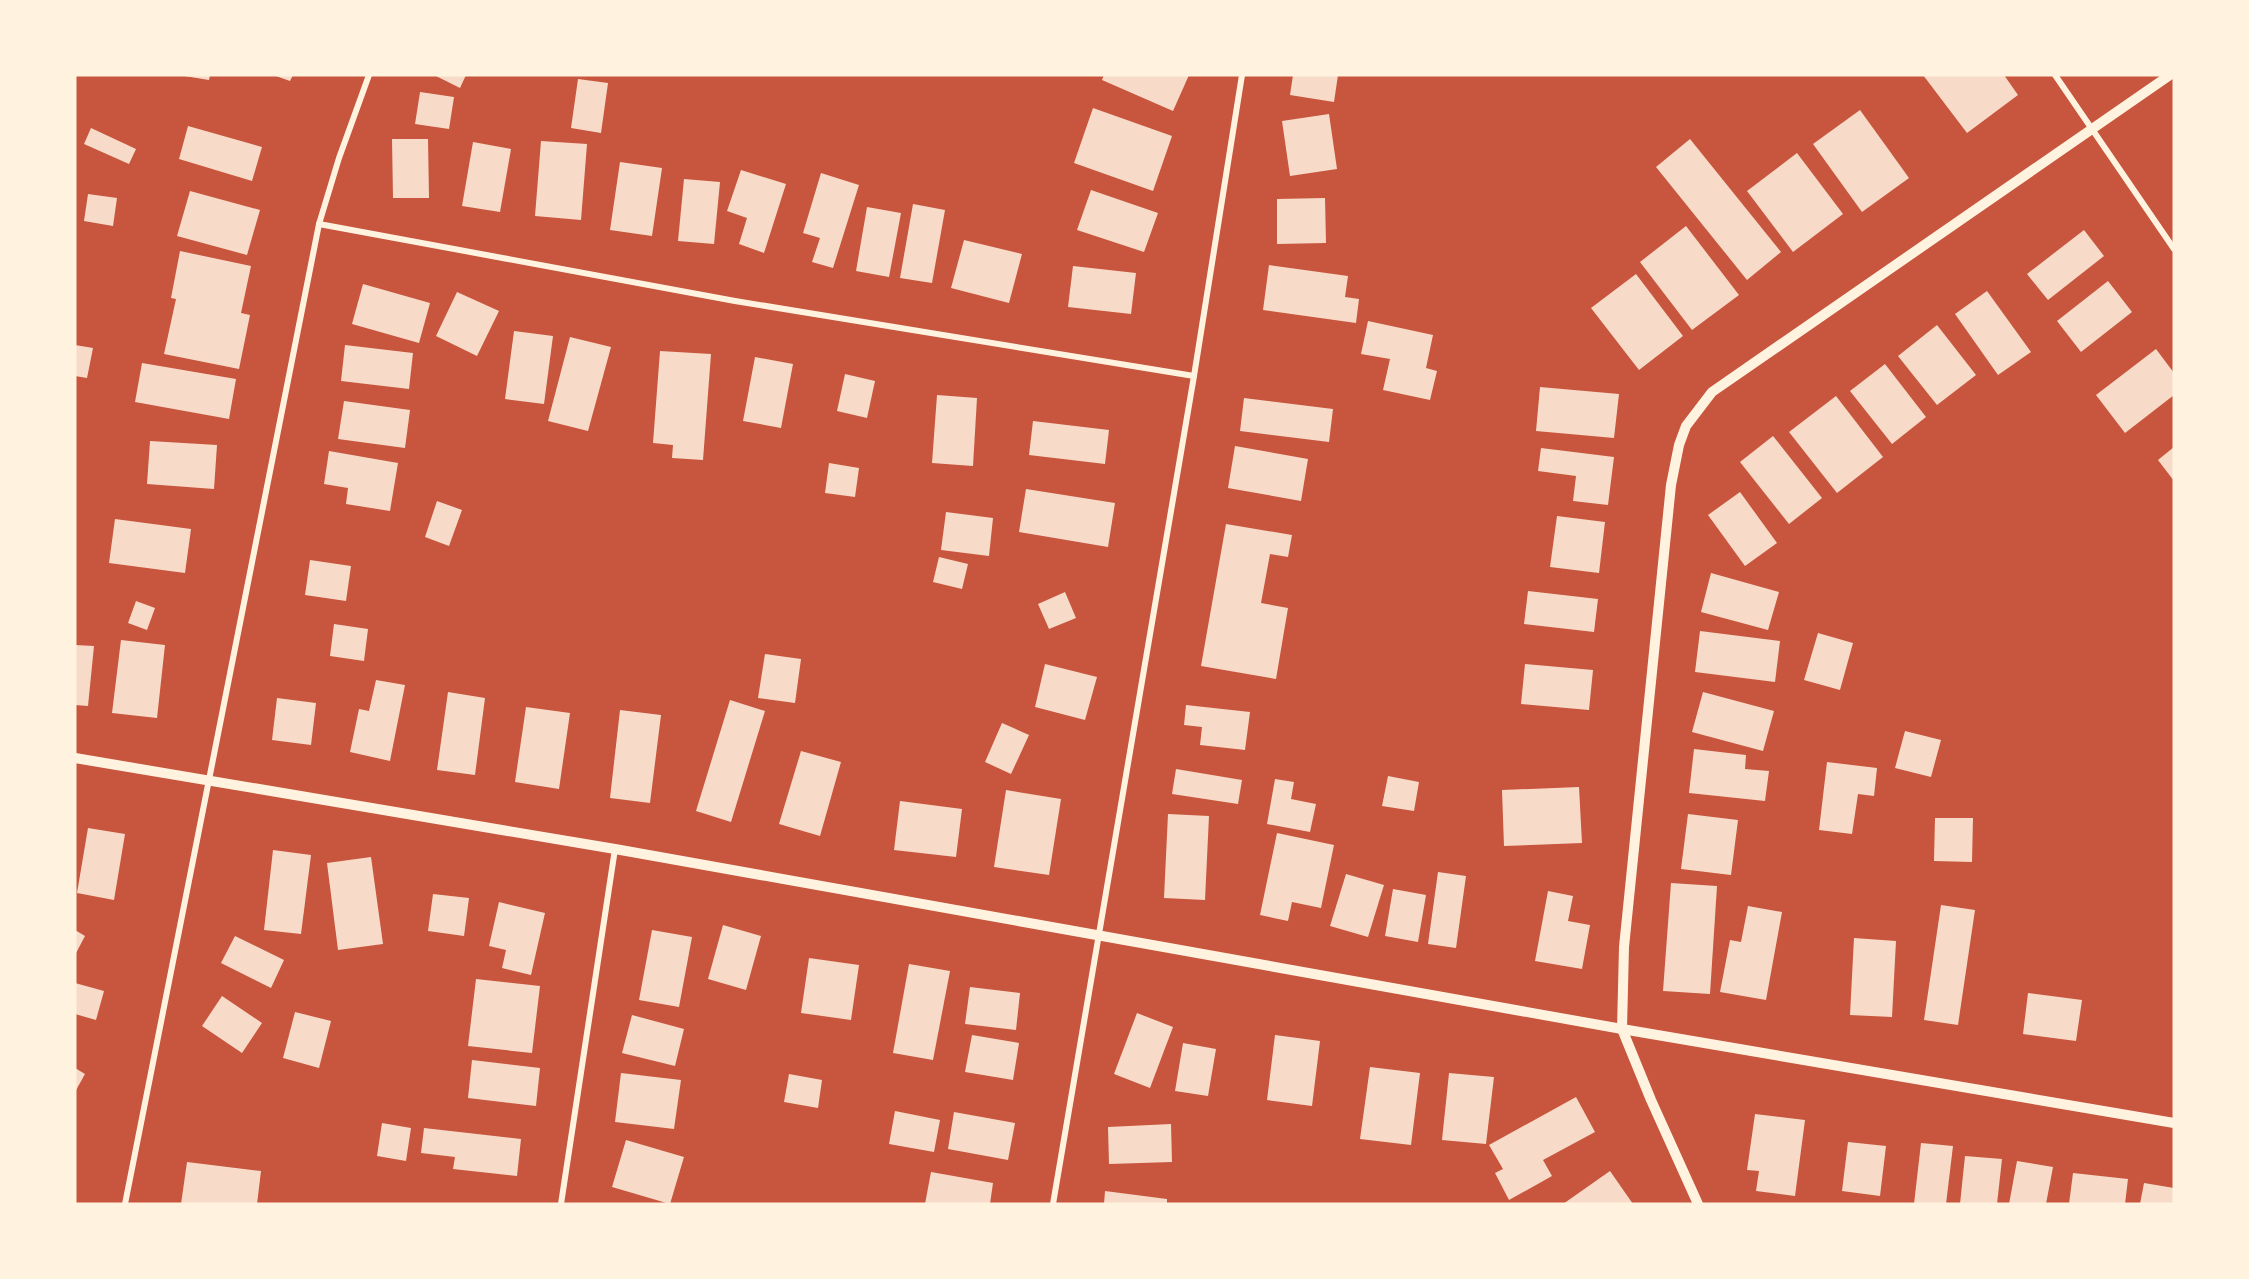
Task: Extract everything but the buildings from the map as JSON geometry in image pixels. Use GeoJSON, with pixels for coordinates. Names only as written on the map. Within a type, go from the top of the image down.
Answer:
{"type":"FeatureCollection","features":[{"type":"Feature","properties":{"kind":"street"},"geometry":{"type":"LineString","coordinates":[[125,1204],[319,224],[339,158],[369,75]]}},
{"type":"Feature","properties":{"kind":"street"},"geometry":{"type":"LineString","coordinates":[[1053,1204],[1194,375],[1242,75]]}},
{"type":"Feature","properties":{"kind":"street"},"geometry":{"type":"LineString","coordinates":[[2055,75],[2174,249]]}},
{"type":"Feature","properties":{"kind":"street"},"geometry":{"type":"LineString","coordinates":[[1698,1204],[1622,1029],[1624,947],[1671,485],[1678,445],[1686,426],[1712,392],[2170,75]]}},
{"type":"Feature","properties":{"kind":"street"},"geometry":{"type":"LineString","coordinates":[[319,224],[735,301],[1194,375]]}},
{"type":"Feature","properties":{"kind":"street"},"geometry":{"type":"LineString","coordinates":[[75,758],[615,849],[1622,1029],[2174,1123]]}},
{"type":"Feature","properties":{"kind":"street"},"geometry":{"type":"LineString","coordinates":[[561,1204],[615,849]]}}]}
